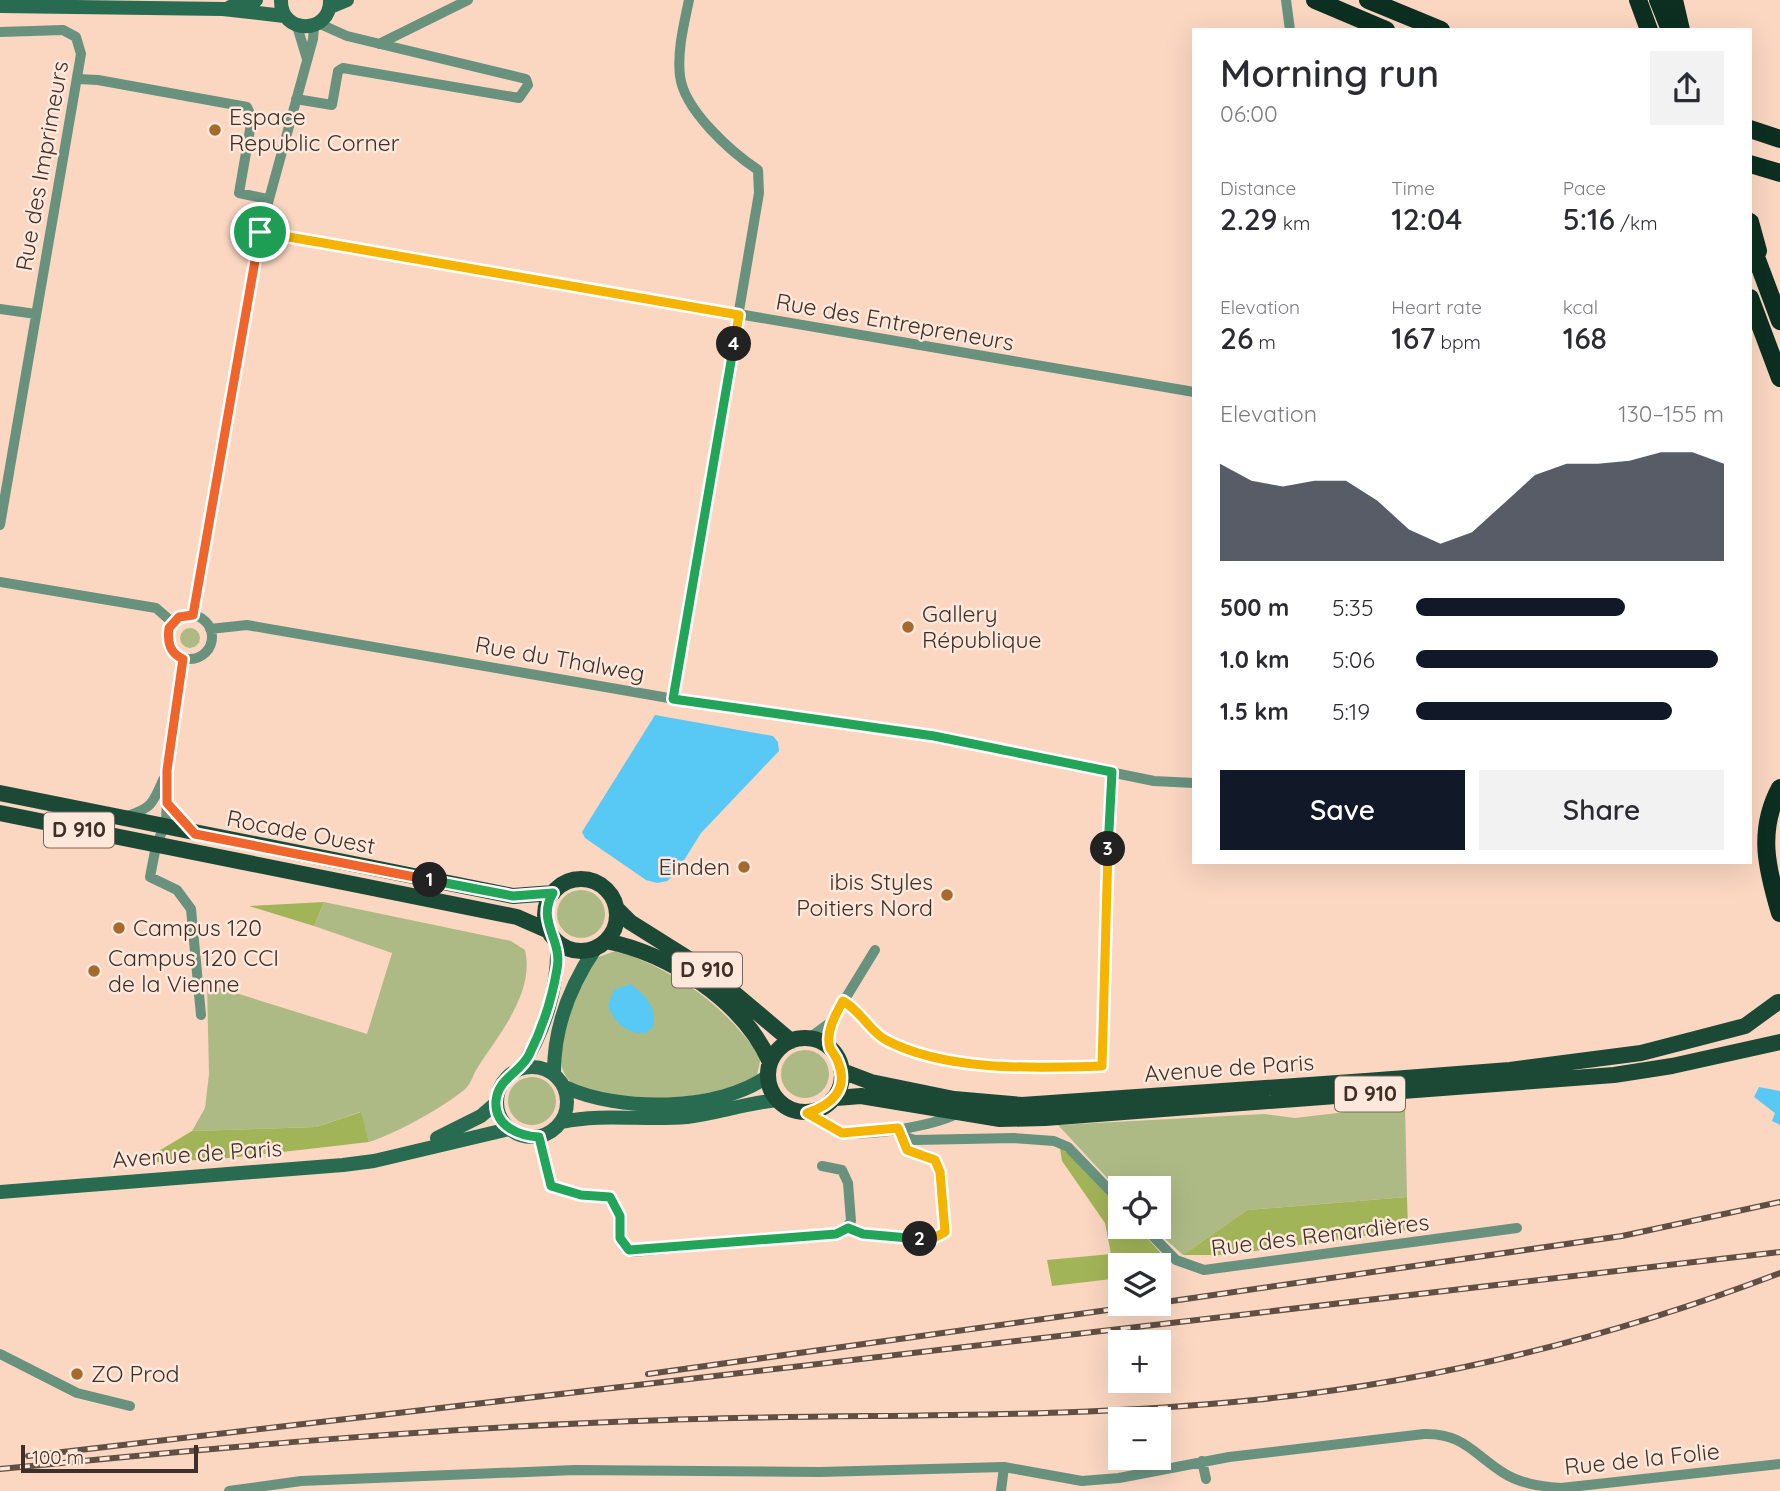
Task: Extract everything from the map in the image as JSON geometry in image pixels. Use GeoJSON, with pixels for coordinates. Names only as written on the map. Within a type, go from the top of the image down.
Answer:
{"type":"FeatureCollection","features":[{"type":"Feature","properties":{"kind":"highway"},"geometry":{"type":"LineString","coordinates":[[1315,0],[1381,28]]}},
{"type":"Feature","properties":{"kind":"highway"},"geometry":{"type":"LineString","coordinates":[[1368,0],[1436,28]]}},
{"type":"Feature","properties":{"kind":"highway"},"geometry":{"type":"LineString","coordinates":[[1638,0],[1648,28]]}},
{"type":"Feature","properties":{"kind":"highway"},"geometry":{"type":"LineString","coordinates":[[1658,0],[1669,28]]}},
{"type":"Feature","properties":{"kind":"highway"},"geometry":{"type":"LineString","coordinates":[[1674,0],[1681,28]]}},
{"type":"Feature","properties":{"kind":"highway"},"geometry":{"type":"LineString","coordinates":[[1752,130],[1780,139]]}},
{"type":"Feature","properties":{"kind":"highway"},"geometry":{"type":"LineString","coordinates":[[1752,139],[1780,147]]}},
{"type":"Feature","properties":{"kind":"highway"},"geometry":{"type":"LineString","coordinates":[[1753,165],[1780,173]]}},
{"type":"Feature","properties":{"kind":"highway"},"geometry":{"type":"LineString","coordinates":[[1752,230],[1765,281]]}},
{"type":"Feature","properties":{"kind":"highway"},"geometry":{"type":"LineString","coordinates":[[1752,246],[1780,321]]}},
{"type":"Feature","properties":{"kind":"highway"},"geometry":{"type":"LineString","coordinates":[[1752,304],[1780,378]]}},
{"type":"Feature","properties":{"kind":"highway"},"geometry":{"type":"LineString","coordinates":[[1772,356],[1780,389]]}},
{"type":"Feature","properties":{"kind":"highway"},"geometry":{"type":"LineString","coordinates":[[1780,788],[1769,813],[1764,836],[1766,863],[1780,914]]}},
{"type":"Feature","properties":{"kind":"main road"},"geometry":{"type":"LineString","coordinates":[[223,9],[256,0]]}},
{"type":"Feature","properties":{"kind":"main road"},"geometry":{"type":"LineString","coordinates":[[281,0],[285,16]]}},
{"type":"Feature","properties":{"kind":"main road"},"geometry":{"type":"LineString","coordinates":[[0,6],[19,3],[223,9],[285,16],[297,26],[347,0]]}},
{"type":"Feature","properties":{"kind":"main road","name":"Rocade Ouest"},"geometry":{"type":"LineString","coordinates":[[0,793],[513,896],[553,893]]}},
{"type":"Feature","properties":{"kind":"main road","name":"D 910"},"geometry":{"type":"LineString","coordinates":[[0,813],[156,846]]}},
{"type":"Feature","properties":{"kind":"main road","name":"Rocade Ouest"},"geometry":{"type":"LineString","coordinates":[[156,846],[517,917],[553,936]]}},
{"type":"Feature","properties":{"kind":"main road"},"geometry":{"type":"LineString","coordinates":[[520,1069],[546,1015],[558,965],[545,912],[553,893],[569,881],[590,880],[608,891],[617,909],[617,921],[578,974],[557,1039],[554,1072]]}},
{"type":"Feature","properties":{"kind":"main road","name":"D 910"},"geometry":{"type":"LineString","coordinates":[[617,909],[630,922],[717,978],[791,1041]]}},
{"type":"Feature","properties":{"kind":"main road"},"geometry":{"type":"LineString","coordinates":[[553,936],[575,951],[600,945]]}},
{"type":"Feature","properties":{"kind":"main road","name":"D 910"},"geometry":{"type":"LineString","coordinates":[[600,945],[646,953],[706,988],[740,1017],[760,1041],[769,1069]]}},
{"type":"Feature","properties":{"kind":"main road"},"geometry":{"type":"LineString","coordinates":[[1779,997],[1780,1019]]}},
{"type":"Feature","properties":{"kind":"main road","name":"Avenue de Paris"},"geometry":{"type":"LineString","coordinates":[[842,1071],[871,1082],[954,1099],[1022,1105],[1366,1082],[1510,1070],[1653,1050],[1745,1026],[1779,997]]}},
{"type":"Feature","properties":{"kind":"main road"},"geometry":{"type":"LineString","coordinates":[[565,1087],[600,1100],[645,1105],[736,1093],[754,1086],[769,1069],[778,1049],[791,1041],[809,1038],[821,1041],[830,1048],[842,1071],[842,1085],[836,1098],[823,1108],[807,1113],[791,1109],[778,1100],[769,1069]]}},
{"type":"Feature","properties":{"kind":"main road","name":"Avenue de Paris"},"geometry":{"type":"LineString","coordinates":[[836,1098],[861,1097],[956,1115],[1000,1119],[1045,1118],[1525,1083],[1648,1071],[1780,1042]]}},
{"type":"Feature","properties":{"kind":"main road"},"geometry":{"type":"LineString","coordinates":[[562,1122],[569,1105],[565,1087],[554,1072],[538,1066],[520,1069],[508,1076],[499,1088],[496,1103],[509,1129],[523,1136],[539,1137],[562,1122],[577,1119],[644,1120],[689,1116],[778,1100]]}},
{"type":"Feature","properties":{"kind":"main road","name":"Avenue de Paris"},"geometry":{"type":"LineString","coordinates":[[397,1156],[460,1128],[496,1103]]}},
{"type":"Feature","properties":{"kind":"main road","name":"Avenue de Paris"},"geometry":{"type":"LineString","coordinates":[[0,1192],[343,1166],[509,1129]]}},
{"type":"Feature","properties":{"kind":"street"},"geometry":{"type":"LineString","coordinates":[[379,44],[468,0]]}},
{"type":"Feature","properties":{"kind":"street"},"geometry":{"type":"LineString","coordinates":[[673,699],[759,193],[758,170],[730,151],[683,90],[680,51],[689,0]]}},
{"type":"Feature","properties":{"kind":"street"},"geometry":{"type":"LineString","coordinates":[[1286,0],[1290,27]]}},
{"type":"Feature","properties":{"kind":"street"},"geometry":{"type":"LineString","coordinates":[[296,99],[332,105],[338,71],[343,68],[519,98],[528,85],[526,79],[339,34],[324,14]]}},
{"type":"Feature","properties":{"kind":"street"},"geometry":{"type":"LineString","coordinates":[[193,615],[260,232],[307,59],[324,14]]}},
{"type":"Feature","properties":{"kind":"street"},"geometry":{"type":"LineString","coordinates":[[297,26],[307,59]]}},
{"type":"Feature","properties":{"kind":"street","name":"Rue des Imprimeurs"},"geometry":{"type":"LineString","coordinates":[[0,32],[63,30],[76,37],[80,45],[78,79],[0,525]]}},
{"type":"Feature","properties":{"kind":"street"},"geometry":{"type":"LineString","coordinates":[[78,79],[98,80],[247,107],[252,118],[239,193],[267,200]]}},
{"type":"Feature","properties":{"kind":"street","name":"Rue des Entrepreneurs"},"geometry":{"type":"LineString","coordinates":[[260,232],[1192,392]]}},
{"type":"Feature","properties":{"kind":"street"},"geometry":{"type":"LineString","coordinates":[[0,309],[36,314]]}},
{"type":"Feature","properties":{"kind":"street"},"geometry":{"type":"LineString","coordinates":[[0,582],[156,608],[172,622]]}},
{"type":"Feature","properties":{"kind":"street"},"geometry":{"type":"LineString","coordinates":[[193,615],[206,621],[210,629],[209,650],[198,658],[183,659],[174,654],[167,639],[172,622],[179,617],[193,615]]}},
{"type":"Feature","properties":{"kind":"street","name":"Rue du Thalweg"},"geometry":{"type":"LineString","coordinates":[[210,629],[247,625],[673,699],[934,736],[1154,781],[1192,783]]}},
{"type":"Feature","properties":{"kind":"street"},"geometry":{"type":"LineString","coordinates":[[183,659],[160,826],[150,877],[177,890],[191,909],[201,1015]]}},
{"type":"Feature","properties":{"kind":"street"},"geometry":{"type":"LineString","coordinates":[[843,1001],[857,1009],[885,1040],[935,1057],[1027,1067],[1102,1066],[1112,772]]}},
{"type":"Feature","properties":{"kind":"street"},"geometry":{"type":"LineString","coordinates":[[120,818],[162,800]]}},
{"type":"Feature","properties":{"kind":"street"},"geometry":{"type":"LineString","coordinates":[[162,800],[195,834]]}},
{"type":"Feature","properties":{"kind":"street"},"geometry":{"type":"LineString","coordinates":[[809,1038],[831,1022],[875,950]]}},
{"type":"Feature","properties":{"kind":"street"},"geometry":{"type":"LineString","coordinates":[[830,1048],[831,1022]]}},
{"type":"Feature","properties":{"kind":"street"},"geometry":{"type":"LineString","coordinates":[[807,1113],[842,1133],[899,1132],[938,1123],[956,1115]]}},
{"type":"Feature","properties":{"kind":"street"},"geometry":{"type":"LineString","coordinates":[[899,1132],[915,1140],[1014,1138],[1054,1141],[1068,1147],[1108,1189]]}},
{"type":"Feature","properties":{"kind":"street"},"geometry":{"type":"LineString","coordinates":[[848,1228],[863,1234],[930,1240],[945,1232],[937,1165],[929,1156],[907,1150],[899,1132]]}},
{"type":"Feature","properties":{"kind":"street"},"geometry":{"type":"LineString","coordinates":[[539,1137],[551,1186],[574,1194],[610,1197],[620,1216],[622,1243],[634,1252],[836,1234],[848,1228],[851,1220],[846,1175],[833,1167],[821,1166]]}},
{"type":"Feature","properties":{"kind":"street","name":"Rue des Renardières"},"geometry":{"type":"LineString","coordinates":[[1156,1239],[1176,1260],[1204,1270],[1517,1228]]}},
{"type":"Feature","properties":{"kind":"street"},"geometry":{"type":"LineString","coordinates":[[0,1354],[78,1393],[130,1406]]}},
{"type":"Feature","properties":{"kind":"street","name":"Rue de la Folie"},"geometry":{"type":"LineString","coordinates":[[229,1491],[301,1480],[656,1469],[820,1472],[1004,1467],[1082,1481],[1119,1478],[1229,1457],[1442,1434],[1459,1439],[1504,1474],[1531,1485],[1561,1488],[1780,1464]]}},
{"type":"Feature","properties":{"kind":"street"},"geometry":{"type":"LineString","coordinates":[[1202,1461],[1206,1479]]}},
{"type":"Feature","properties":{"kind":"street"},"geometry":{"type":"LineString","coordinates":[[1001,1491],[1004,1467]]}},
{"type":"Feature","properties":{"kind":"green space"},"geometry":{"type":"Polygon","coordinates":[[[186,628],[194,628],[200,638],[194,648],[186,648],[180,642],[180,634],[186,628]]]}},
{"type":"Feature","properties":{"kind":"green space"},"geometry":{"type":"Polygon","coordinates":[[[581,890],[598,897],[605,914],[598,931],[581,938],[564,931],[557,914],[564,897],[581,890]]]}},
{"type":"Feature","properties":{"kind":"green space"},"geometry":{"type":"Polygon","coordinates":[[[324,902],[511,941],[525,950],[525,982],[505,1027],[464,1090],[418,1120],[369,1142],[360,1112],[316,1127],[192,1131],[205,1108],[209,1074],[207,984],[367,1034],[392,953],[314,926],[324,902]]]}},
{"type":"Feature","properties":{"kind":"green space"},"geometry":{"type":"Polygon","coordinates":[[[324,902],[314,926],[249,906],[324,902]]]}},
{"type":"Feature","properties":{"kind":"green space"},"geometry":{"type":"Polygon","coordinates":[[[618,950],[662,970],[715,1005],[761,1057],[757,1075],[746,1082],[714,1092],[658,1099],[621,1098],[574,1085],[564,1073],[561,1059],[561,1042],[566,1024],[593,959],[618,950]]]}},
{"type":"Feature","properties":{"kind":"green space"},"geometry":{"type":"Polygon","coordinates":[[[805,1050],[822,1057],[829,1074],[822,1091],[805,1098],[788,1091],[781,1074],[788,1057],[805,1050]]]}},
{"type":"Feature","properties":{"kind":"green space"},"geometry":{"type":"Polygon","coordinates":[[[532,1077],[549,1084],[556,1101],[549,1118],[532,1125],[515,1118],[508,1101],[515,1084],[532,1077]]]}},
{"type":"Feature","properties":{"kind":"green space"},"geometry":{"type":"Polygon","coordinates":[[[1405,1105],[1407,1197],[1247,1210],[1183,1255],[1165,1239],[1171,1239],[1171,1176],[1108,1176],[1108,1179],[1058,1125],[1264,1114],[1295,1118],[1405,1105]]]}},
{"type":"Feature","properties":{"kind":"green space"},"geometry":{"type":"Polygon","coordinates":[[[361,1112],[369,1142],[229,1158],[147,1163],[147,1158],[192,1131],[316,1127],[361,1112]]]}},
{"type":"Feature","properties":{"kind":"green space"},"geometry":{"type":"Polygon","coordinates":[[[1060,1148],[1072,1156],[1108,1196],[1108,1238],[1105,1223],[1062,1161],[1060,1148]]]}},
{"type":"Feature","properties":{"kind":"green space"},"geometry":{"type":"Polygon","coordinates":[[[1407,1197],[1408,1230],[1226,1255],[1183,1255],[1247,1210],[1407,1197]]]}},
{"type":"Feature","properties":{"kind":"green space"},"geometry":{"type":"Polygon","coordinates":[[[1108,1239],[1148,1239],[1161,1253],[1111,1253],[1108,1239]]]}},
{"type":"Feature","properties":{"kind":"green space"},"geometry":{"type":"Polygon","coordinates":[[[1108,1254],[1108,1279],[1052,1286],[1047,1260],[1108,1254]]]}},
{"type":"Feature","properties":{"kind":"water"},"geometry":{"type":"Polygon","coordinates":[[[655,715],[773,736],[778,742],[779,751],[701,833],[676,873],[667,881],[657,883],[646,880],[585,838],[582,832],[655,715]]]}},
{"type":"Feature","properties":{"kind":"water"},"geometry":{"type":"Polygon","coordinates":[[[630,984],[645,997],[654,1014],[653,1027],[646,1033],[633,1032],[622,1026],[608,1005],[614,990],[630,984]]]}},
{"type":"Feature","properties":{"kind":"water"},"geometry":{"type":"Polygon","coordinates":[[[1759,1087],[1780,1091],[1780,1125],[1772,1121],[1775,1113],[1754,1097],[1759,1087]]]}},
{"type":"Feature","properties":{"kind":"railway"},"geometry":{"type":"LineString","coordinates":[[1171,1301],[1622,1236],[1780,1202]]}},
{"type":"Feature","properties":{"kind":"railway"},"geometry":{"type":"LineString","coordinates":[[28,1456],[1780,1252]]}},
{"type":"Feature","properties":{"kind":"railway"},"geometry":{"type":"LineString","coordinates":[[0,1469],[250,1446],[583,1423],[1108,1411],[1254,1400],[1389,1382],[1521,1354],[1652,1318],[1780,1273]]}},
{"type":"Feature","properties":{"kind":"railway"},"geometry":{"type":"LineString","coordinates":[[648,1374],[1108,1310]]}},
{"type":"Feature","properties":{"kind":"place","name":"Espace Republic Corner"},"geometry":{"type":"Point","coordinates":[215,130]}},
{"type":"Feature","properties":{"kind":"place","name":"Gallery République"},"geometry":{"type":"Point","coordinates":[908,627]}},
{"type":"Feature","properties":{"kind":"place","name":"Einden"},"geometry":{"type":"Point","coordinates":[744,867]}},
{"type":"Feature","properties":{"kind":"place","name":"ibis Styles Poitiers Nord"},"geometry":{"type":"Point","coordinates":[947,895]}},
{"type":"Feature","properties":{"kind":"place","name":"Campus 120"},"geometry":{"type":"Point","coordinates":[119,928]}},
{"type":"Feature","properties":{"kind":"place","name":"Campus 120 CCI de la Vienne"},"geometry":{"type":"Point","coordinates":[94,971]}},
{"type":"Feature","properties":{"kind":"place","name":"ZO Prod"},"geometry":{"type":"Point","coordinates":[77,1374]}},
{"type":"Feature","properties":{"kind":"route"},"geometry":{"type":"LineString","coordinates":[[260,232],[739,315],[673,699],[934,736],[1112,772],[1102,1066],[1027,1067],[935,1057],[885,1040],[857,1009],[843,1001],[831,1022],[830,1048],[842,1071],[842,1085],[836,1098],[823,1108],[807,1113],[827,1127],[842,1133],[898,1128],[902,1144],[907,1150],[935,1160],[940,1172],[945,1232],[930,1240],[863,1234],[848,1228],[836,1234],[634,1252],[629,1250],[620,1238],[620,1216],[610,1197],[581,1195],[551,1186],[539,1137],[523,1136],[509,1129],[500,1118],[496,1103],[499,1088],[508,1076],[520,1069],[528,1057],[546,1015],[558,965],[557,942],[549,931],[545,912],[553,893],[528,897],[513,896],[195,834],[167,803],[167,770],[183,659],[174,654],[167,639],[172,622],[179,617],[193,615],[260,232]]}}]}
